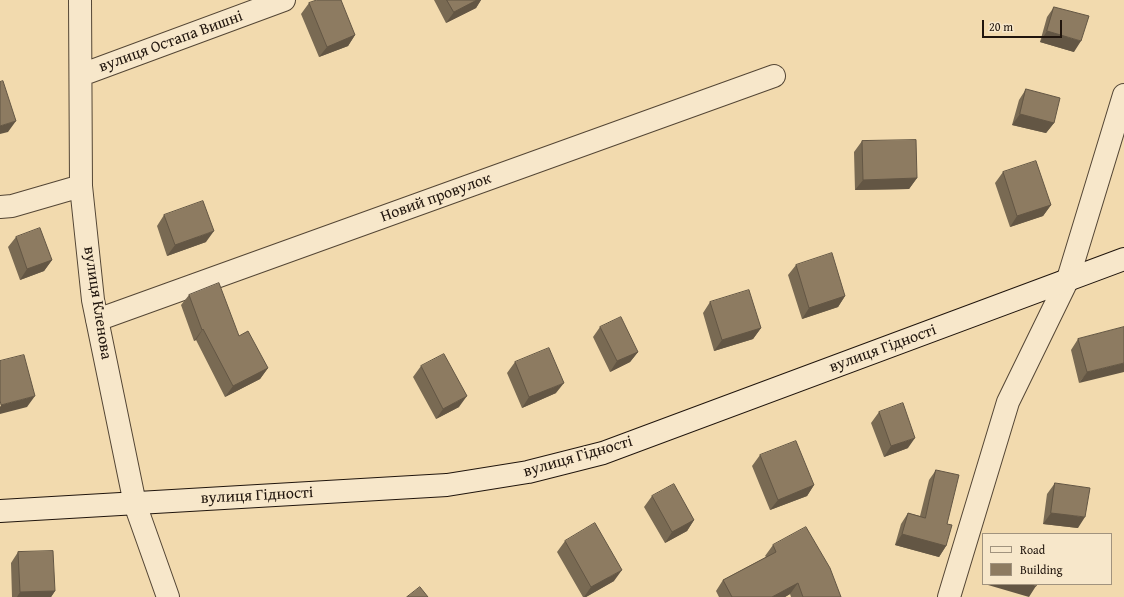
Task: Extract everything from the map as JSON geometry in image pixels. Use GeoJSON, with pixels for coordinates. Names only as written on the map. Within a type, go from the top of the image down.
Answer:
{"type":"FeatureCollection","features":[{"type":"Feature","properties":{"kind":"street","name":"вулиця Кленова"},"geometry":{"type":"LineString","coordinates":[[80,0],[81,186],[93,300],[135,504],[168,597]]}},
{"type":"Feature","properties":{"kind":"street","name":"вулиця Остапа Вишні"},"geometry":{"type":"LineString","coordinates":[[81,75],[284,0]]}},
{"type":"Feature","properties":{"kind":"street","name":"Новий провулок"},"geometry":{"type":"LineString","coordinates":[[97,320],[774,76]]}},
{"type":"Feature","properties":{"kind":"street"},"geometry":{"type":"LineString","coordinates":[[949,597],[1008,402],[1068,280],[1124,95]]}},
{"type":"Feature","properties":{"kind":"street"},"geometry":{"type":"LineString","coordinates":[[0,207],[12,206],[81,186]]}},
{"type":"Feature","properties":{"kind":"street","name":"вулиця Гідності"},"geometry":{"type":"LineString","coordinates":[[0,511],[447,485],[528,472],[603,453],[1124,259]]}},
{"type":"Feature","properties":{"kind":"building"},"geometry":{"type":"Polygon","coordinates":[[[317,0],[341,0],[355,35],[327,47],[309,3],[317,0]]]}},
{"type":"Feature","properties":{"kind":"building"},"geometry":{"type":"Polygon","coordinates":[[[447,0],[477,0],[454,12],[447,0]]]}},
{"type":"Feature","properties":{"kind":"building"},"geometry":{"type":"Polygon","coordinates":[[[1054,7],[1089,16],[1081,41],[1047,31],[1054,7]]]}},
{"type":"Feature","properties":{"kind":"building"},"geometry":{"type":"Polygon","coordinates":[[[3,81],[16,121],[0,126],[0,82],[3,81]]]}},
{"type":"Feature","properties":{"kind":"building"},"geometry":{"type":"Polygon","coordinates":[[[1026,89],[1060,98],[1054,123],[1020,114],[1026,89]]]}},
{"type":"Feature","properties":{"kind":"building"},"geometry":{"type":"Polygon","coordinates":[[[916,140],[917,178],[863,180],[862,141],[916,140]]]}},
{"type":"Feature","properties":{"kind":"building"},"geometry":{"type":"Polygon","coordinates":[[[1036,161],[1051,205],[1017,216],[1003,172],[1036,161]]]}},
{"type":"Feature","properties":{"kind":"building"},"geometry":{"type":"Polygon","coordinates":[[[203,201],[214,231],[175,245],[164,215],[203,201]]]}},
{"type":"Feature","properties":{"kind":"building"},"geometry":{"type":"Polygon","coordinates":[[[40,228],[52,260],[27,269],[16,237],[40,228]]]}},
{"type":"Feature","properties":{"kind":"building"},"geometry":{"type":"Polygon","coordinates":[[[832,253],[845,296],[809,308],[796,265],[832,253]]]}},
{"type":"Feature","properties":{"kind":"building"},"geometry":{"type":"Polygon","coordinates":[[[219,283],[239,336],[248,331],[268,368],[233,386],[203,329],[202,330],[189,295],[219,283]]]}},
{"type":"Feature","properties":{"kind":"building"},"geometry":{"type":"Polygon","coordinates":[[[749,290],[761,328],[722,340],[710,302],[749,290]]]}},
{"type":"Feature","properties":{"kind":"building"},"geometry":{"type":"Polygon","coordinates":[[[621,317],[638,352],[617,361],[600,327],[621,317]]]}},
{"type":"Feature","properties":{"kind":"building"},"geometry":{"type":"Polygon","coordinates":[[[1124,327],[1124,363],[1087,372],[1078,339],[1124,327]]]}},
{"type":"Feature","properties":{"kind":"building"},"geometry":{"type":"Polygon","coordinates":[[[549,348],[564,383],[529,397],[515,362],[549,348]]]}},
{"type":"Feature","properties":{"kind":"building"},"geometry":{"type":"Polygon","coordinates":[[[444,354],[467,396],[443,409],[421,366],[444,354]]]}},
{"type":"Feature","properties":{"kind":"building"},"geometry":{"type":"Polygon","coordinates":[[[24,355],[35,396],[1,405],[0,361],[24,355]]]}},
{"type":"Feature","properties":{"kind":"building"},"geometry":{"type":"Polygon","coordinates":[[[903,403],[915,438],[891,446],[879,412],[903,403]]]}},
{"type":"Feature","properties":{"kind":"building"},"geometry":{"type":"Polygon","coordinates":[[[796,441],[814,485],[778,500],[760,455],[796,441]]]}},
{"type":"Feature","properties":{"kind":"building"},"geometry":{"type":"Polygon","coordinates":[[[936,470],[959,475],[947,524],[952,525],[946,546],[902,534],[908,513],[925,518],[936,470]]]}},
{"type":"Feature","properties":{"kind":"building"},"geometry":{"type":"Polygon","coordinates":[[[1055,483],[1090,488],[1085,517],[1051,513],[1055,483]]]}},
{"type":"Feature","properties":{"kind":"building"},"geometry":{"type":"Polygon","coordinates":[[[674,484],[694,520],[672,532],[652,496],[674,484]]]}},
{"type":"Feature","properties":{"kind":"building"},"geometry":{"type":"Polygon","coordinates":[[[595,523],[622,570],[591,587],[565,541],[595,523]]]}},
{"type":"Feature","properties":{"kind":"building"},"geometry":{"type":"Polygon","coordinates":[[[806,527],[830,568],[841,597],[803,597],[798,583],[772,597],[732,597],[723,580],[776,552],[773,545],[806,527]]]}},
{"type":"Feature","properties":{"kind":"building"},"geometry":{"type":"Polygon","coordinates":[[[53,551],[55,591],[20,592],[18,552],[53,551]]]}},
{"type":"Feature","properties":{"kind":"building"},"geometry":{"type":"Polygon","coordinates":[[[420,587],[428,597],[407,597],[420,587]]]}}]}
